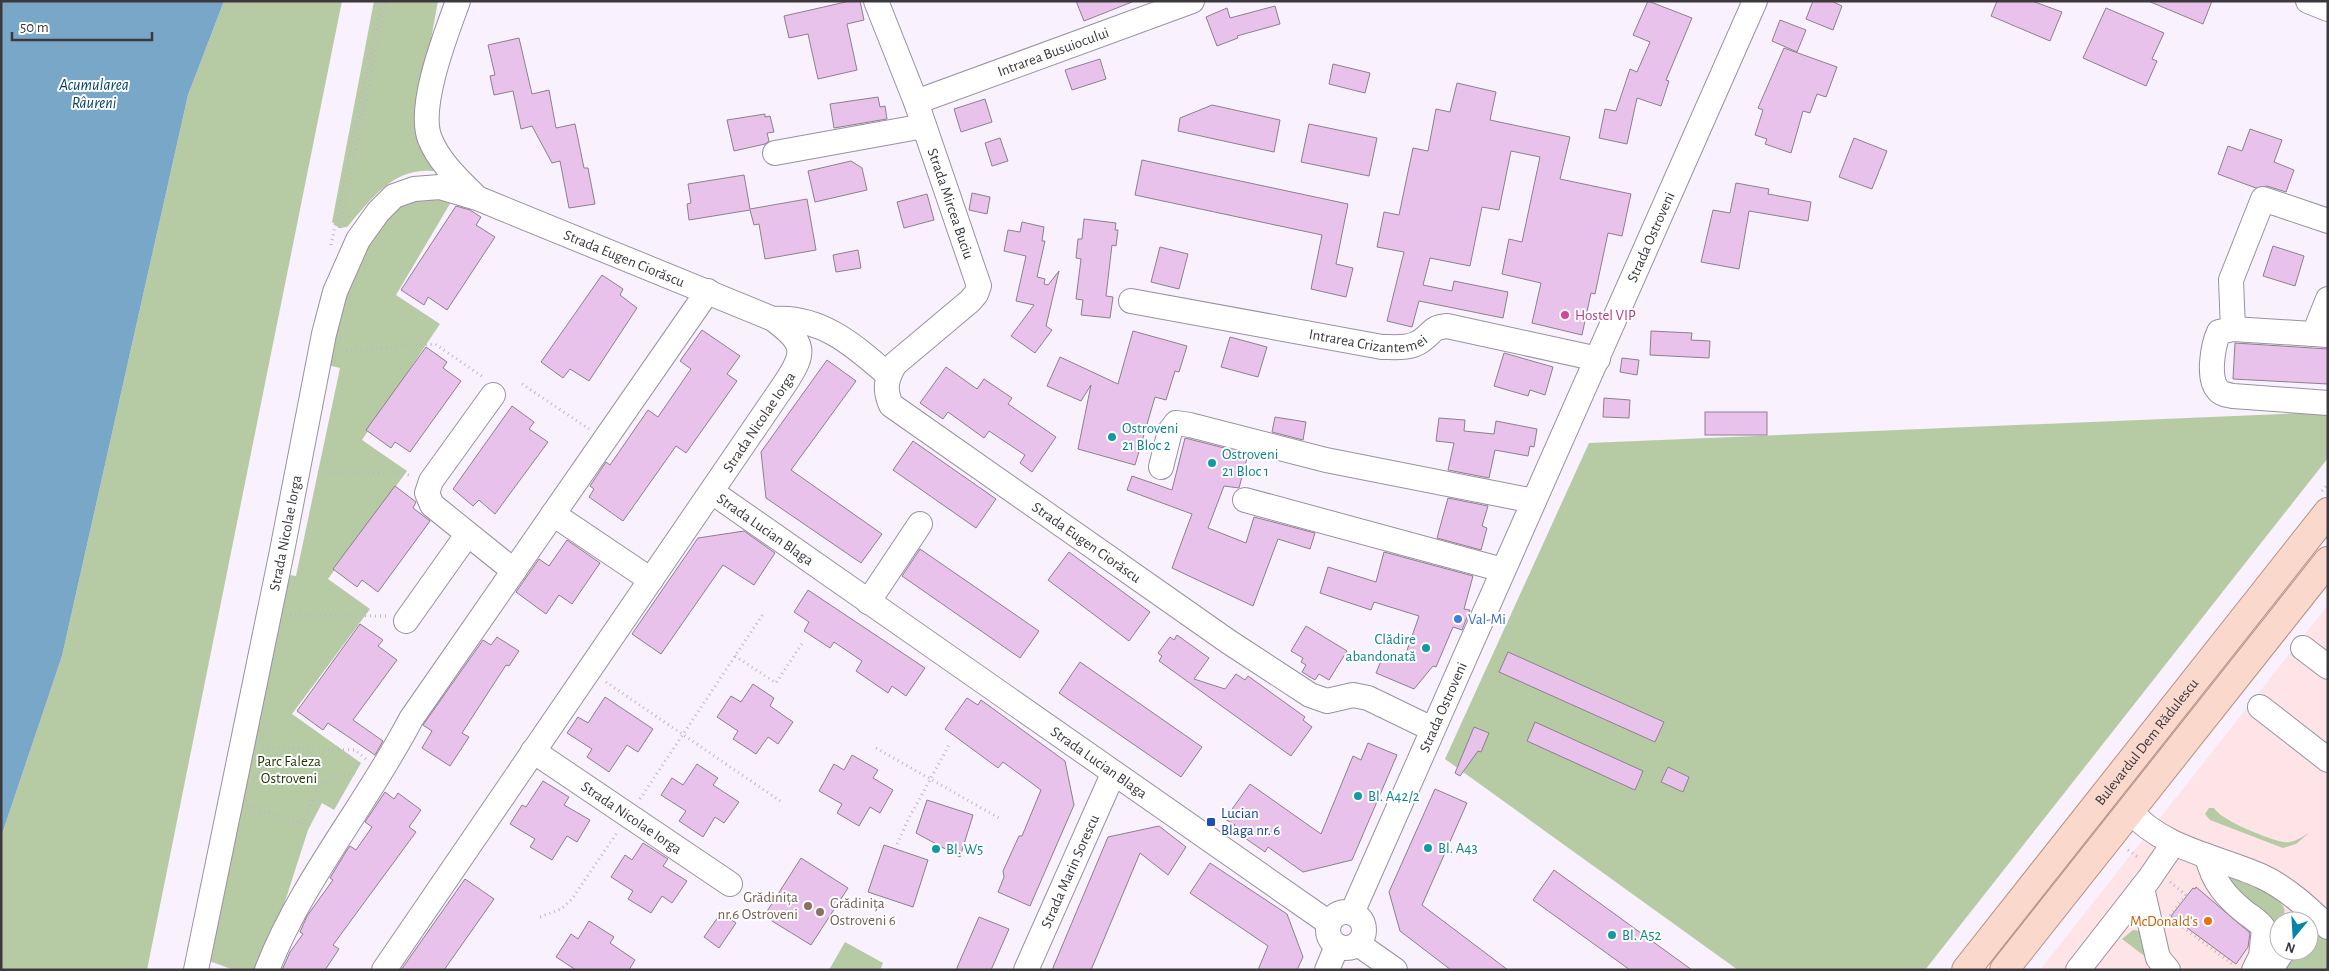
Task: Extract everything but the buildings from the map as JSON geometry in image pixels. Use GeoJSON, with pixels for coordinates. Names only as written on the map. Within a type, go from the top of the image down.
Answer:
{"type":"FeatureCollection","features":[{"type":"Feature","properties":{"kind":"main road","name":"Bulevardul Dem Rădulescu"},"geometry":{"type":"LineString","coordinates":[[1966,970],[2328,512]]}},
{"type":"Feature","properties":{"kind":"main road","name":"Bulevardul Dem Rădulescu"},"geometry":{"type":"LineString","coordinates":[[2004,970],[2328,561]]}},
{"type":"Feature","properties":{"kind":"street"},"geometry":{"type":"LineString","coordinates":[[458,1],[431,86],[426,110],[430,138],[443,160],[477,198]]}},
{"type":"Feature","properties":{"kind":"street","name":"Strada Mircea Buciu"},"geometry":{"type":"LineString","coordinates":[[876,1],[916,102],[979,286],[976,294],[904,355],[888,375]]}},
{"type":"Feature","properties":{"kind":"street","name":"Intrarea Busuiocului"},"geometry":{"type":"LineString","coordinates":[[916,102],[1192,1]]}},
{"type":"Feature","properties":{"kind":"street","name":"Strada Ostroveni"},"geometry":{"type":"LineString","coordinates":[[1352,913],[1755,1]]}},
{"type":"Feature","properties":{"kind":"street"},"geometry":{"type":"LineString","coordinates":[[2308,1],[2328,9]]}},
{"type":"Feature","properties":{"kind":"street"},"geometry":{"type":"LineString","coordinates":[[775,153],[924,126]]}},
{"type":"Feature","properties":{"kind":"street","name":"Strada Nicolae Iorga"},"geometry":{"type":"LineString","coordinates":[[197,962],[232,800],[320,354],[335,292],[358,240],[378,212],[394,196],[414,189],[440,188],[477,198]]}},
{"type":"Feature","properties":{"kind":"street","name":"Strada Eugen Ciorăscu"},"geometry":{"type":"LineString","coordinates":[[477,198],[708,291],[773,319],[793,334]]}},
{"type":"Feature","properties":{"kind":"street"},"geometry":{"type":"LineString","coordinates":[[2233,330],[2231,280],[2263,199],[2328,221]]}},
{"type":"Feature","properties":{"kind":"street"},"geometry":{"type":"LineString","coordinates":[[258,969],[374,773],[708,291]]}},
{"type":"Feature","properties":{"kind":"street"},"geometry":{"type":"LineString","coordinates":[[2328,299],[2321,335],[2233,330],[2219,332],[2213,345],[2213,383],[2219,392],[2233,396],[2328,403]]}},
{"type":"Feature","properties":{"kind":"street","name":"Intrarea Crizantemei"},"geometry":{"type":"LineString","coordinates":[[1131,301],[1382,347],[1411,346],[1421,341],[1435,327],[1448,326],[1598,358]]}},
{"type":"Feature","properties":{"kind":"street","name":"Strada Eugen Ciorăscu"},"geometry":{"type":"LineString","coordinates":[[773,319],[790,317],[814,324],[848,342],[888,375],[886,385],[888,397],[896,410],[1229,642],[1310,695],[1327,701],[1353,695],[1368,698],[1432,729]]}},
{"type":"Feature","properties":{"kind":"street","name":"Strada Nicolae Iorga"},"geometry":{"type":"LineString","coordinates":[[384,970],[795,369],[799,358],[799,346],[793,334]]}},
{"type":"Feature","properties":{"kind":"street"},"geometry":{"type":"LineString","coordinates":[[493,395],[431,481],[427,493],[432,505],[514,571]]}},
{"type":"Feature","properties":{"kind":"street"},"geometry":{"type":"LineString","coordinates":[[1161,467],[1170,430],[1176,423],[1326,460],[1534,501]]}},
{"type":"Feature","properties":{"kind":"street","name":"Strada Lucian Blaga"},"geometry":{"type":"LineString","coordinates":[[712,492],[1113,774],[1329,923]]}},
{"type":"Feature","properties":{"kind":"street"},"geometry":{"type":"LineString","coordinates":[[1245,500],[1503,570]]}},
{"type":"Feature","properties":{"kind":"street"},"geometry":{"type":"LineString","coordinates":[[554,514],[651,580]]}},
{"type":"Feature","properties":{"kind":"street"},"geometry":{"type":"LineString","coordinates":[[868,602],[920,524]]}},
{"type":"Feature","properties":{"kind":"street"},"geometry":{"type":"LineString","coordinates":[[406,621],[467,535]]}},
{"type":"Feature","properties":{"kind":"street"},"geometry":{"type":"LineString","coordinates":[[2303,648],[2328,668]]}},
{"type":"Feature","properties":{"kind":"street"},"geometry":{"type":"LineString","coordinates":[[2260,707],[2328,760]]}},
{"type":"Feature","properties":{"kind":"street","name":"Strada Nicolae Iorga"},"geometry":{"type":"LineString","coordinates":[[532,751],[730,884]]}},
{"type":"Feature","properties":{"kind":"street","name":"Strada Marin Sorescu"},"geometry":{"type":"LineString","coordinates":[[1026,970],[1113,774]]}},
{"type":"Feature","properties":{"kind":"street"},"geometry":{"type":"LineString","coordinates":[[2129,810],[2140,823],[2173,844],[2275,883],[2299,911]]}},
{"type":"Feature","properties":{"kind":"street"},"geometry":{"type":"LineString","coordinates":[[2078,970],[2142,888],[2173,844]]}},
{"type":"Feature","properties":{"kind":"street"},"geometry":{"type":"LineString","coordinates":[[2207,856],[2221,891],[2264,929],[2261,956],[2247,965]]}},
{"type":"Feature","properties":{"kind":"street"},"geometry":{"type":"LineString","coordinates":[[2142,888],[2158,958],[2168,970]]}},
{"type":"Feature","properties":{"kind":"street"},"geometry":{"type":"LineString","coordinates":[[1327,970],[1348,945],[1362,940],[1364,930],[1361,919],[1352,913],[1341,912],[1329,923],[1329,936],[1348,945],[1395,970]]}},
{"type":"Feature","properties":{"kind":"path"},"geometry":{"type":"LineString","coordinates":[[320,354],[420,343],[435,344],[483,376],[493,395]]}},
{"type":"Feature","properties":{"kind":"path"},"geometry":{"type":"LineString","coordinates":[[522,384],[604,440]]}},
{"type":"Feature","properties":{"kind":"path"},"geometry":{"type":"LineString","coordinates":[[316,472],[401,474],[431,481]]}},
{"type":"Feature","properties":{"kind":"path"},"geometry":{"type":"LineString","coordinates":[[269,614],[380,615],[406,621]]}},
{"type":"Feature","properties":{"kind":"path"},"geometry":{"type":"LineString","coordinates":[[682,736],[763,614]]}},
{"type":"Feature","properties":{"kind":"path"},"geometry":{"type":"LineString","coordinates":[[735,656],[776,683],[803,642]]}},
{"type":"Feature","properties":{"kind":"path"},"geometry":{"type":"LineString","coordinates":[[589,670],[682,736],[783,803]]}},
{"type":"Feature","properties":{"kind":"path"},"geometry":{"type":"LineString","coordinates":[[897,844],[908,820],[949,746]]}},
{"type":"Feature","properties":{"kind":"path"},"geometry":{"type":"LineString","coordinates":[[232,800],[302,824],[321,782],[374,773],[371,763],[355,750],[242,747]]}},
{"type":"Feature","properties":{"kind":"path"},"geometry":{"type":"LineString","coordinates":[[876,748],[999,818]]}},
{"type":"Feature","properties":{"kind":"path"},"geometry":{"type":"LineString","coordinates":[[2186,895],[2169,917],[2236,967],[2247,965]]}},
{"type":"Feature","properties":{"kind":"path"},"geometry":{"type":"LineString","coordinates":[[197,962],[258,969]]}},
{"type":"Feature","properties":{"kind":"shaded area"},"geometry":{"type":"Polygon","coordinates":[[[2328,605],[2328,911],[2323,908],[2319,914],[2319,911],[2269,911],[2269,961],[2281,961],[2281,970],[2040,970],[2328,605]]]}},
{"type":"Feature","properties":{"kind":"green space"},"geometry":{"type":"Polygon","coordinates":[[[224,1],[342,1],[147,970],[1,970],[1,837],[62,656],[188,95],[224,1]]]}},
{"type":"Feature","properties":{"kind":"green space"},"geometry":{"type":"Polygon","coordinates":[[[374,1],[438,1],[420,100],[446,173],[414,172],[389,183],[347,227],[339,228],[332,222],[374,1]]]}},
{"type":"Feature","properties":{"kind":"green space","name":"Parc Faleza Ostroveni"},"geometry":{"type":"Polygon","coordinates":[[[414,197],[438,198],[451,202],[396,295],[440,324],[362,440],[407,471],[328,579],[370,609],[292,714],[361,763],[334,810],[322,803],[308,830],[263,970],[234,970],[201,958],[284,574],[296,576],[340,368],[328,365],[351,282],[369,242],[381,225],[397,208],[414,197]]]}},
{"type":"Feature","properties":{"kind":"green space"},"geometry":{"type":"Polygon","coordinates":[[[2328,412],[2328,458],[1925,970],[1738,970],[1445,759],[1589,443],[2328,412]]]}},
{"type":"Feature","properties":{"kind":"green space"},"geometry":{"type":"Polygon","coordinates":[[[2209,808],[2214,808],[2218,813],[2235,824],[2257,834],[2284,842],[2297,840],[2310,832],[2296,844],[2283,848],[2210,820],[2205,814],[2209,808]]]}},
{"type":"Feature","properties":{"kind":"green space"},"geometry":{"type":"Polygon","coordinates":[[[2226,875],[2240,879],[2267,892],[2280,902],[2284,911],[2269,911],[2269,928],[2236,893],[2226,875]]]}},
{"type":"Feature","properties":{"kind":"green space"},"geometry":{"type":"Polygon","coordinates":[[[2323,908],[2328,911],[2328,970],[2281,970],[2287,961],[2319,961],[2319,914],[2323,908]]]}},
{"type":"Feature","properties":{"kind":"green space"},"geometry":{"type":"Polygon","coordinates":[[[2133,930],[2141,931],[2155,964],[2122,939],[2133,930]]]}},
{"type":"Feature","properties":{"kind":"green space"},"geometry":{"type":"Polygon","coordinates":[[[845,942],[883,963],[880,970],[829,970],[845,942]]]}},
{"type":"Feature","properties":{"kind":"water","name":"Acumularea Râureni"},"geometry":{"type":"Polygon","coordinates":[[[1,1],[224,1],[188,95],[62,656],[1,837],[1,1]]]}},
{"type":"Feature","properties":{"kind":"place","name":"Hostel VIP"},"geometry":{"type":"Point","coordinates":[1565,315]}},
{"type":"Feature","properties":{"kind":"place","name":"Ostroveni 21 Bloc 2"},"geometry":{"type":"Point","coordinates":[1112,437]}},
{"type":"Feature","properties":{"kind":"place","name":"Ostroveni 21 Bloc 1"},"geometry":{"type":"Point","coordinates":[1212,463]}},
{"type":"Feature","properties":{"kind":"place","name":"Val-Mi"},"geometry":{"type":"Point","coordinates":[1458,619]}},
{"type":"Feature","properties":{"kind":"place","name":"Clădire abandonată"},"geometry":{"type":"Point","coordinates":[1426,648]}},
{"type":"Feature","properties":{"kind":"place","name":"Bl. A42/2"},"geometry":{"type":"Point","coordinates":[1358,796]}},
{"type":"Feature","properties":{"kind":"place","name":"Lucian Blaga nr. 6"},"geometry":{"type":"Point","coordinates":[1211,822]}},
{"type":"Feature","properties":{"kind":"place","name":"Bl. A43"},"geometry":{"type":"Point","coordinates":[1428,848]}},
{"type":"Feature","properties":{"kind":"place","name":"Bl. W5"},"geometry":{"type":"Point","coordinates":[936,849]}},
{"type":"Feature","properties":{"kind":"place","name":"Grădinița nr.6 Ostroveni"},"geometry":{"type":"Point","coordinates":[808,906]}},
{"type":"Feature","properties":{"kind":"place","name":"Grădinița Ostroveni 6"},"geometry":{"type":"Point","coordinates":[820,912]}},
{"type":"Feature","properties":{"kind":"place","name":"McDonald's"},"geometry":{"type":"Point","coordinates":[2208,921]}},
{"type":"Feature","properties":{"kind":"place","name":"Bl. A52"},"geometry":{"type":"Point","coordinates":[1612,935]}}]}
